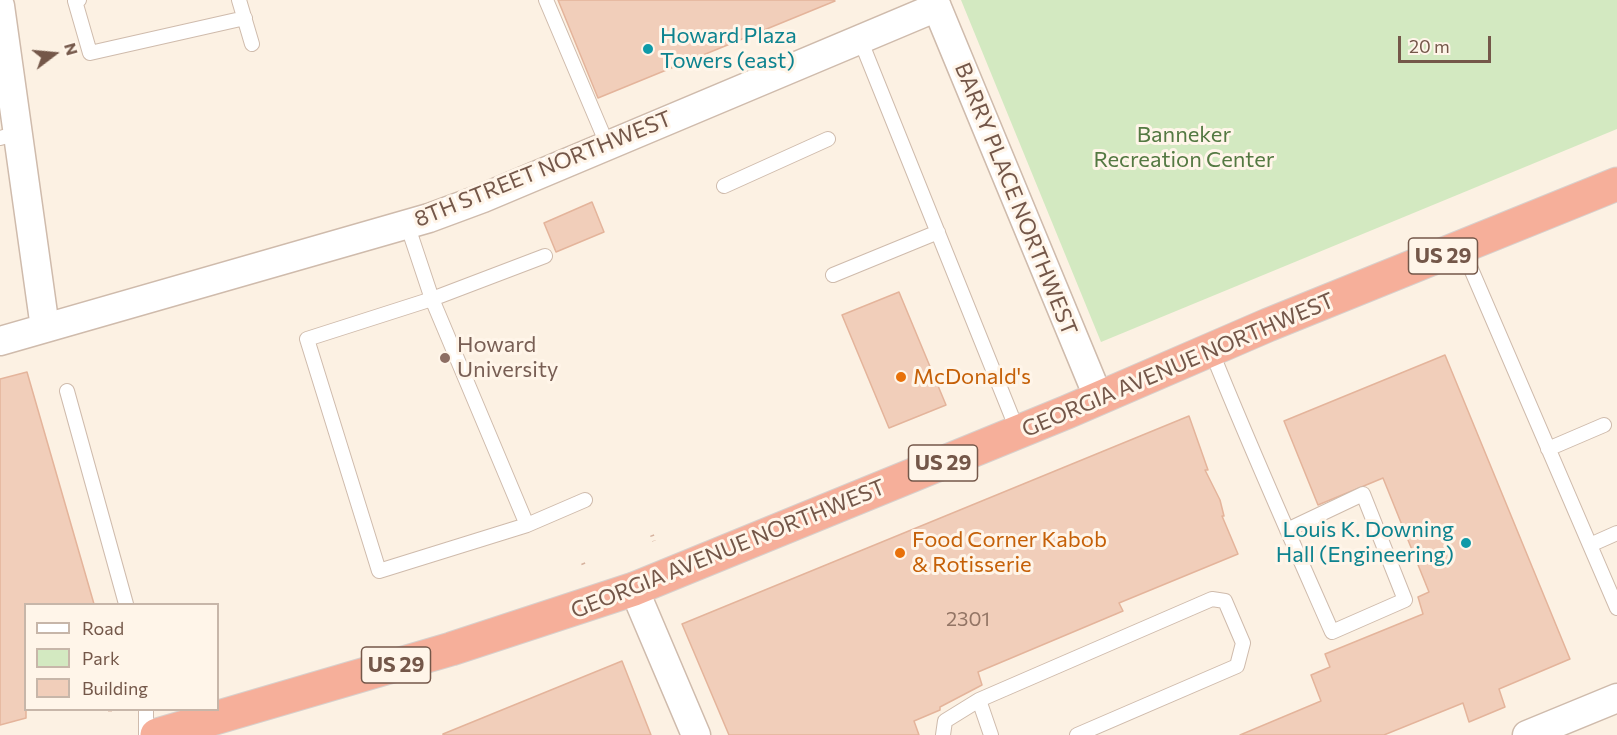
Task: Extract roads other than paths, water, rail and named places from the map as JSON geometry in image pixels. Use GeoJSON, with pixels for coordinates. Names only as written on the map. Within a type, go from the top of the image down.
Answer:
{"type":"FeatureCollection","features":[{"type":"Feature","properties":{"kind":"highway","name":"GEORGIA AVENUE NORTHWEST"},"geometry":{"type":"LineString","coordinates":[[157,735],[472,643],[633,590],[1617,184]]}},
{"type":"Feature","properties":{"kind":"street","name":"8TH STREET NORTHWEST"},"geometry":{"type":"LineString","coordinates":[[0,340],[407,224],[483,198],[860,39],[935,4]]}},
{"type":"Feature","properties":{"kind":"street","name":"BARRY PLACE NORTHWEST"},"geometry":{"type":"LineString","coordinates":[[935,4],[1098,399]]}},
{"type":"Feature","properties":{"kind":"street"},"geometry":{"type":"LineString","coordinates":[[0,6],[9,136],[45,328]]}},
{"type":"Feature","properties":{"kind":"street"},"geometry":{"type":"LineString","coordinates":[[633,590],[696,735]]}},
{"type":"Feature","properties":{"kind":"street"},"geometry":{"type":"LineString","coordinates":[[1527,735],[1617,698]]}},
{"type":"Feature","properties":{"kind":"lane"},"geometry":{"type":"LineString","coordinates":[[79,0],[75,1],[90,53],[245,18]]}},
{"type":"Feature","properties":{"kind":"lane"},"geometry":{"type":"LineString","coordinates":[[239,0],[252,44]]}},
{"type":"Feature","properties":{"kind":"lane"},"geometry":{"type":"LineString","coordinates":[[546,0],[607,144]]}},
{"type":"Feature","properties":{"kind":"lane"},"geometry":{"type":"LineString","coordinates":[[860,39],[1018,432]]}},
{"type":"Feature","properties":{"kind":"lane"},"geometry":{"type":"LineString","coordinates":[[724,186],[828,139]]}},
{"type":"Feature","properties":{"kind":"lane"},"geometry":{"type":"LineString","coordinates":[[407,224],[432,299],[527,525]]}},
{"type":"Feature","properties":{"kind":"lane"},"geometry":{"type":"LineString","coordinates":[[833,275],[938,232]]}},
{"type":"Feature","properties":{"kind":"lane"},"geometry":{"type":"LineString","coordinates":[[1462,248],[1617,608]]}},
{"type":"Feature","properties":{"kind":"lane"},"geometry":{"type":"LineString","coordinates":[[545,256],[432,299],[308,339],[379,571],[527,525],[585,500]]}},
{"type":"Feature","properties":{"kind":"lane"},"geometry":{"type":"LineString","coordinates":[[1211,350],[1287,530],[1332,632],[1405,600],[1363,494],[1287,530]]}},
{"type":"Feature","properties":{"kind":"lane"},"geometry":{"type":"LineString","coordinates":[[66,391],[126,603]]}},
{"type":"Feature","properties":{"kind":"lane"},"geometry":{"type":"LineString","coordinates":[[1548,449],[1604,425]]}},
{"type":"Feature","properties":{"kind":"lane"},"geometry":{"type":"LineString","coordinates":[[1590,545],[1617,532]]}},
{"type":"Feature","properties":{"kind":"lane"},"geometry":{"type":"LineString","coordinates":[[943,735],[945,721],[979,700],[1212,599],[1225,601],[1244,643],[1237,666],[1077,735]]}},
{"type":"Feature","properties":{"kind":"lane"},"geometry":{"type":"LineString","coordinates":[[979,700],[991,735]]}},
{"type":"Feature","properties":{"kind":"lane"},"geometry":{"type":"LineString","coordinates":[[146,711],[146,735]]}},
{"type":"Feature","properties":{"kind":"place","name":"Howard Plaza Towers (east)"},"geometry":{"type":"Point","coordinates":[648,49]}},
{"type":"Feature","properties":{"kind":"place","name":"Howard University"},"geometry":{"type":"Point","coordinates":[445,358]}},
{"type":"Feature","properties":{"kind":"place","name":"McDonald's"},"geometry":{"type":"Point","coordinates":[901,377]}},
{"type":"Feature","properties":{"kind":"place","name":"Louis K. Downing Hall (Engineering)"},"geometry":{"type":"Point","coordinates":[1466,543]}},
{"type":"Feature","properties":{"kind":"place","name":"Food Corner Kabob & Rotisserie"},"geometry":{"type":"Point","coordinates":[900,553]}},
{"type":"Feature","properties":{"kind":"park label","name":"Banneker Recreation Center"},"geometry":{"type":"Point","coordinates":[1184,148]}}]}
